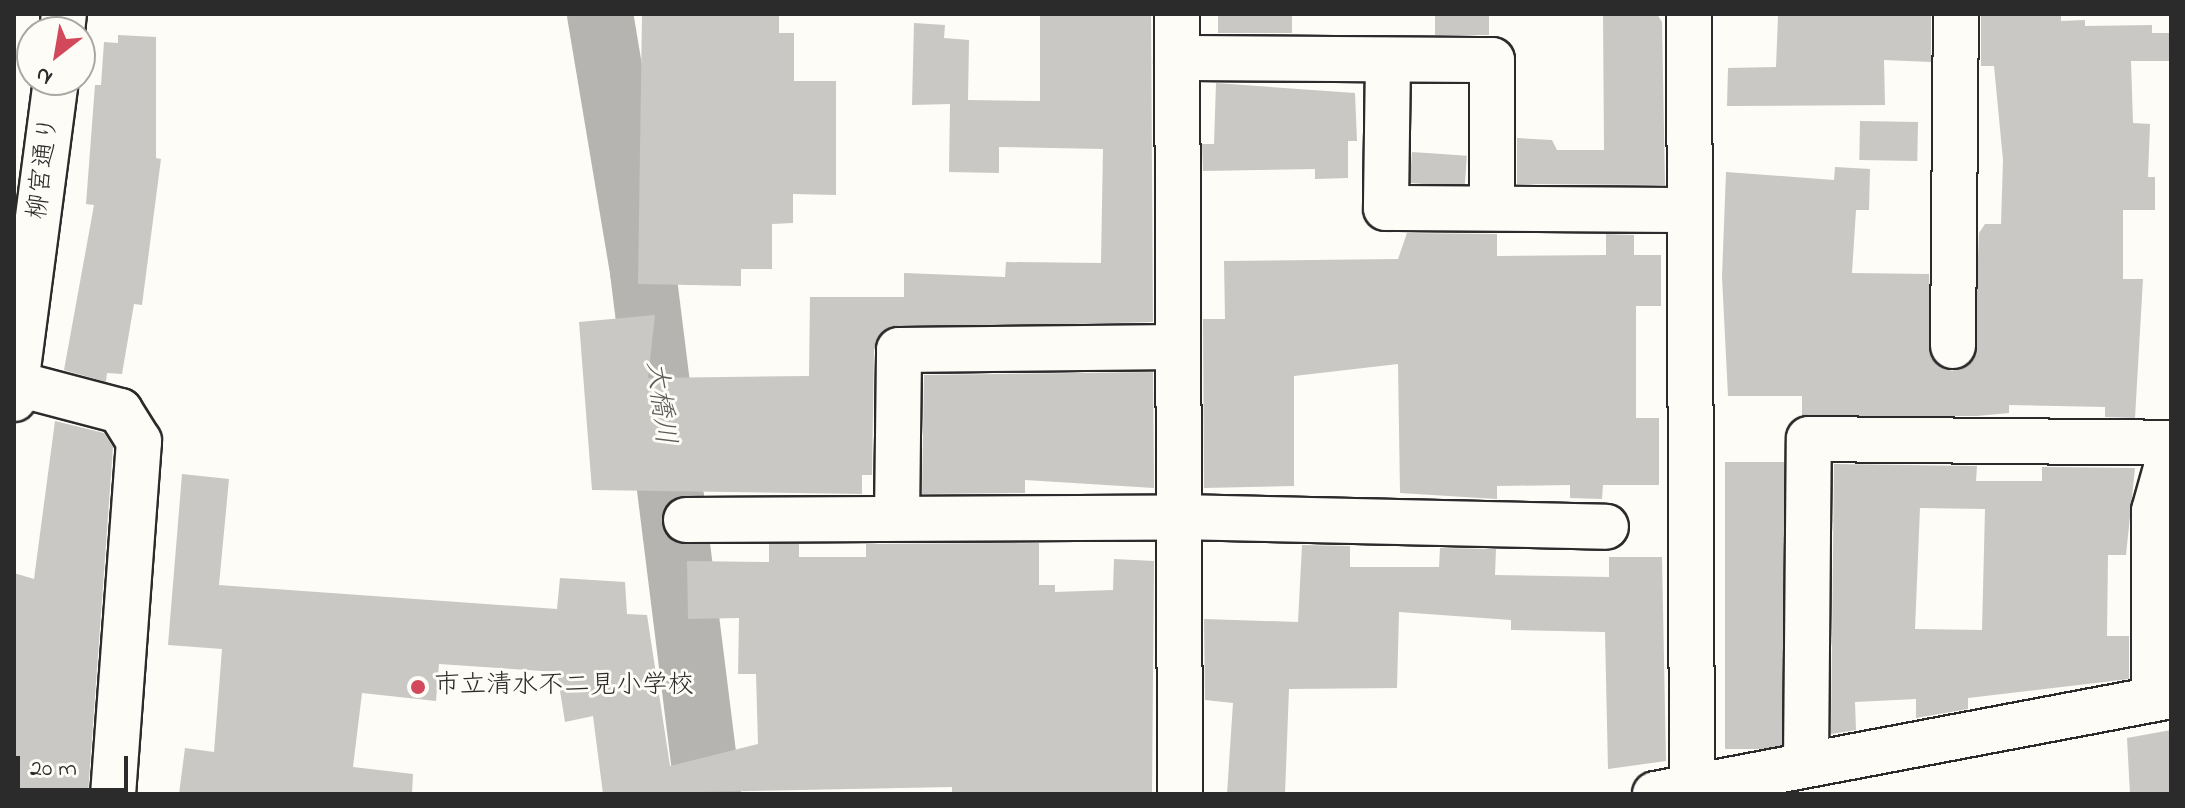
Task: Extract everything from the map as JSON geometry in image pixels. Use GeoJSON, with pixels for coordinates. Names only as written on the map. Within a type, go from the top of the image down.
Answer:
{"type":"FeatureCollection","features":[{"type":"Feature","properties":{"kind":"street"},"geometry":{"type":"LineString","coordinates":[[1177,14],[1180,794]]}},
{"type":"Feature","properties":{"kind":"street"},"geometry":{"type":"LineString","coordinates":[[1689,14],[1680,791],[1806,762],[2163,698],[2154,511],[2171,450]]}},
{"type":"Feature","properties":{"kind":"street"},"geometry":{"type":"LineString","coordinates":[[1953,346],[1956,14]]}},
{"type":"Feature","properties":{"kind":"street"},"geometry":{"type":"LineString","coordinates":[[1177,58],[1492,60],[1492,208]]}},
{"type":"Feature","properties":{"kind":"street"},"geometry":{"type":"LineString","coordinates":[[1388,60],[1386,208],[1689,210]]}},
{"type":"Feature","properties":{"kind":"street","name":"柳宮通り"},"geometry":{"type":"LineString","coordinates":[[15,389],[54,96]]}},
{"type":"Feature","properties":{"kind":"street"},"geometry":{"type":"LineString","coordinates":[[897,518],[899,350],[1178,347]]}},
{"type":"Feature","properties":{"kind":"street"},"geometry":{"type":"LineString","coordinates":[[15,389],[120,411],[139,441],[113,794]]}},
{"type":"Feature","properties":{"kind":"street"},"geometry":{"type":"LineString","coordinates":[[1806,762],[1809,439],[2171,443]]}},
{"type":"Feature","properties":{"kind":"street"},"geometry":{"type":"LineString","coordinates":[[686,520],[1179,517],[1606,527]]}},
{"type":"Feature","properties":{"kind":"building"},"geometry":{"type":"Polygon","coordinates":[[[642,14],[779,14],[779,33],[794,33],[794,81],[836,81],[836,195],[793,194],[793,223],[772,224],[772,269],[741,269],[741,286],[638,284],[642,14]]]}},
{"type":"Feature","properties":{"kind":"building"},"geometry":{"type":"Polygon","coordinates":[[[1040,14],[1151,14],[1153,322],[886,329],[874,350],[872,475],[862,475],[862,494],[592,490],[579,322],[655,315],[648,378],[809,376],[810,297],[904,297],[904,273],[1005,277],[1006,262],[1101,263],[1103,149],[999,147],[999,173],[949,172],[950,104],[912,105],[914,23],[945,25],[944,38],[969,40],[968,100],[1040,101],[1040,14]]]}},
{"type":"Feature","properties":{"kind":"building"},"geometry":{"type":"Polygon","coordinates":[[[1218,14],[1292,14],[1292,33],[1218,33],[1218,14]]]}},
{"type":"Feature","properties":{"kind":"building"},"geometry":{"type":"Polygon","coordinates":[[[1435,14],[1489,14],[1489,35],[1435,35],[1435,14]]]}},
{"type":"Feature","properties":{"kind":"building"},"geometry":{"type":"Polygon","coordinates":[[[1603,14],[1657,14],[1662,22],[1665,185],[1517,184],[1517,138],[1552,140],[1557,150],[1604,150],[1603,14]]]}},
{"type":"Feature","properties":{"kind":"building"},"geometry":{"type":"Polygon","coordinates":[[[1931,14],[1931,62],[1884,60],[1885,105],[1727,106],[1728,68],[1776,67],[1778,16],[1931,14]]]}},
{"type":"Feature","properties":{"kind":"building"},"geometry":{"type":"Polygon","coordinates":[[[1981,14],[2061,14],[2061,21],[2085,20],[2085,26],[2152,25],[2152,33],[2171,33],[2171,61],[2131,61],[2133,123],[2150,124],[2148,177],[2155,177],[2155,210],[2123,210],[2123,279],[2143,279],[2135,418],[2105,417],[2105,407],[2009,405],[2009,413],[1977,416],[1802,416],[1802,396],[1728,396],[1722,277],[1726,172],[1834,180],[1835,167],[1870,169],[1869,210],[1856,210],[1852,273],[1929,274],[1931,358],[1952,371],[1974,359],[1979,233],[1985,224],[2001,224],[2003,160],[1994,66],[1981,66],[1981,14]]]}},
{"type":"Feature","properties":{"kind":"building"},"geometry":{"type":"Polygon","coordinates":[[[118,35],[156,37],[156,158],[161,159],[142,305],[134,304],[122,374],[107,373],[106,382],[64,370],[94,205],[86,204],[94,96],[96,85],[101,85],[104,42],[118,43],[118,35]]]}},
{"type":"Feature","properties":{"kind":"building"},"geometry":{"type":"Polygon","coordinates":[[[1216,83],[1355,93],[1357,141],[1348,141],[1348,178],[1315,179],[1315,169],[1203,171],[1202,144],[1214,144],[1216,83]]]}},
{"type":"Feature","properties":{"kind":"building"},"geometry":{"type":"Polygon","coordinates":[[[1860,121],[1918,122],[1917,161],[1859,160],[1860,121]]]}},
{"type":"Feature","properties":{"kind":"building"},"geometry":{"type":"Polygon","coordinates":[[[1412,152],[1467,156],[1465,187],[1410,183],[1412,152]]]}},
{"type":"Feature","properties":{"kind":"building"},"geometry":{"type":"Polygon","coordinates":[[[1407,233],[1497,234],[1497,256],[1606,255],[1606,234],[1634,235],[1634,255],[1661,255],[1661,306],[1636,306],[1636,418],[1659,418],[1659,485],[1603,485],[1602,499],[1570,498],[1570,485],[1497,486],[1497,499],[1400,493],[1398,364],[1294,376],[1294,486],[1204,488],[1203,319],[1225,319],[1224,261],[1398,259],[1407,233]]]}},
{"type":"Feature","properties":{"kind":"building"},"geometry":{"type":"Polygon","coordinates":[[[1153,372],[1154,488],[1025,480],[1025,493],[922,494],[924,375],[1153,372]]]}},
{"type":"Feature","properties":{"kind":"building"},"geometry":{"type":"Polygon","coordinates":[[[55,421],[104,433],[113,447],[88,794],[14,794],[14,573],[34,579],[55,421]]]}},
{"type":"Feature","properties":{"kind":"building"},"geometry":{"type":"Polygon","coordinates":[[[1725,462],[1784,462],[1784,749],[1725,749],[1725,462]]]}},
{"type":"Feature","properties":{"kind":"building"},"geometry":{"type":"Polygon","coordinates":[[[1834,464],[1977,466],[1976,481],[2042,481],[2042,467],[2135,468],[2126,555],[2108,555],[2107,636],[2129,636],[2129,679],[1968,698],[1968,709],[1916,718],[1916,699],[1855,702],[1856,730],[1831,734],[1834,464]],[[1920,508],[1915,629],[1982,630],[1985,509],[1920,508]]]}},
{"type":"Feature","properties":{"kind":"building"},"geometry":{"type":"Polygon","coordinates":[[[182,474],[229,479],[219,585],[557,609],[560,578],[625,582],[627,614],[647,615],[670,766],[758,744],[756,674],[738,674],[739,618],[688,619],[687,561],[769,562],[769,544],[799,544],[799,557],[866,557],[866,544],[1039,543],[1039,585],[1055,585],[1055,592],[1113,590],[1114,559],[1154,561],[1152,794],[952,794],[952,787],[603,794],[593,716],[565,722],[557,672],[439,664],[436,701],[362,693],[353,767],[413,774],[412,794],[179,794],[185,748],[214,752],[222,649],[168,645],[182,474]]]}},
{"type":"Feature","properties":{"kind":"building"},"geometry":{"type":"Polygon","coordinates":[[[1302,545],[1350,546],[1350,567],[1439,567],[1440,548],[1496,549],[1495,575],[1609,577],[1609,557],[1662,557],[1666,761],[1608,769],[1605,632],[1511,630],[1511,620],[1399,612],[1397,688],[1289,689],[1285,794],[1227,794],[1233,703],[1205,700],[1204,619],[1298,622],[1302,545]]]}},
{"type":"Feature","properties":{"kind":"building"},"geometry":{"type":"Polygon","coordinates":[[[2171,730],[2171,794],[2130,794],[2127,738],[2171,730]]]}},
{"type":"Feature","properties":{"kind":"waterway","name":"大橋川"},"geometry":{"type":"LineString","coordinates":[[600,14],[643,272],[708,794]]}},
{"type":"Feature","properties":{"kind":"place","name":"市立清水不二見小学校"},"geometry":{"type":"Point","coordinates":[418,687]}}]}
